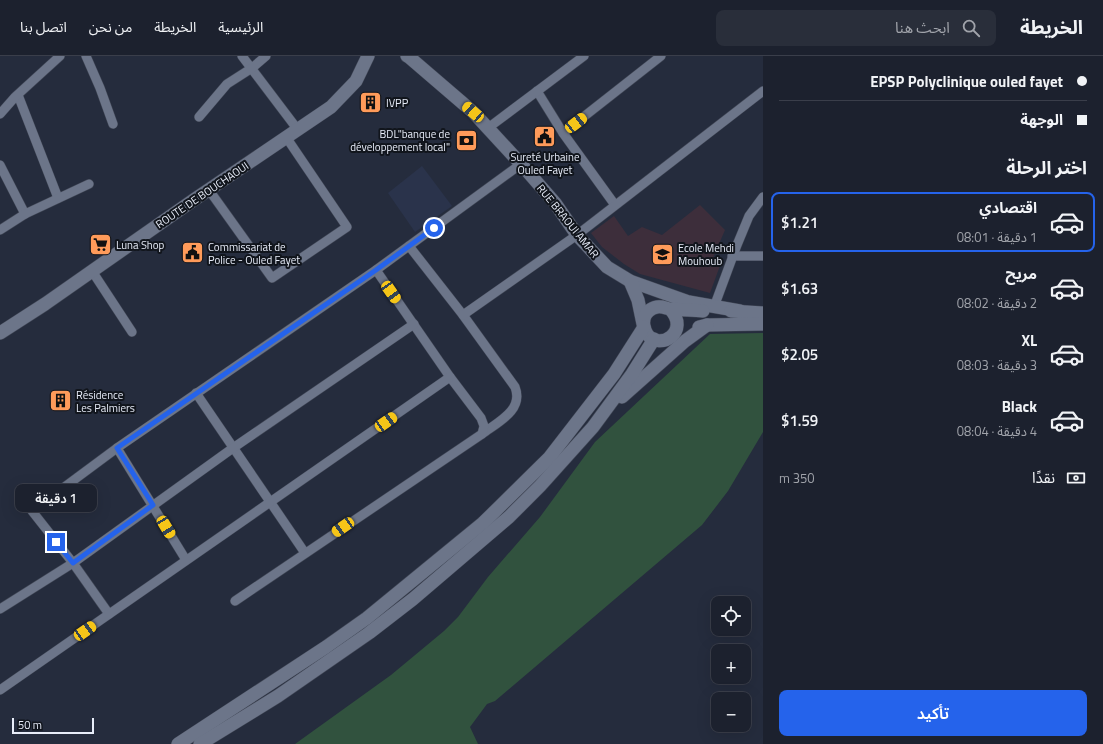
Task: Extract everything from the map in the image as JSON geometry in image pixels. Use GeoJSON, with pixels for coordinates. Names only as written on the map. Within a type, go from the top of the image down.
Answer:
{"type":"FeatureCollection","features":[{"type":"Feature","properties":{"kind":"main road","name":"ROUTE DE BOUCHAOUI"},"geometry":{"type":"LineString","coordinates":[[0,333],[45,304],[331,107],[356,81],[368,56]]}},
{"type":"Feature","properties":{"kind":"main road","name":"RUE BRAOUI AMAR"},"geometry":{"type":"LineString","coordinates":[[406,56],[473,112],[521,164],[554,203],[577,234],[607,267],[630,281]]}},
{"type":"Feature","properties":{"kind":"main road"},"geometry":{"type":"LineString","coordinates":[[630,281],[689,302],[740,311]]}},
{"type":"Feature","properties":{"kind":"main road"},"geometry":{"type":"LineString","coordinates":[[630,281],[670,309],[675,315],[677,326],[676,331],[671,337],[665,340],[654,339],[649,336],[645,330],[638,300],[630,281]]}},
{"type":"Feature","properties":{"kind":"main road"},"geometry":{"type":"LineString","coordinates":[[178,744],[326,647],[367,618],[483,523],[549,458],[614,374],[644,326],[646,314],[651,309],[656,307],[664,307],[670,309],[763,313]]}},
{"type":"Feature","properties":{"kind":"main road"},"geometry":{"type":"LineString","coordinates":[[676,331],[707,325],[763,324]]}},
{"type":"Feature","properties":{"kind":"main road"},"geometry":{"type":"LineString","coordinates":[[200,744],[278,696],[337,656],[413,599],[509,517],[540,486],[593,427],[643,378],[685,341],[707,325]]}},
{"type":"Feature","properties":{"kind":"main road"},"geometry":{"type":"LineString","coordinates":[[593,427],[632,374],[654,339]]}},
{"type":"Feature","properties":{"kind":"street"},"geometry":{"type":"LineString","coordinates":[[0,114],[60,56]]}},
{"type":"Feature","properties":{"kind":"street"},"geometry":{"type":"LineString","coordinates":[[86,56],[100,88],[112,124]]}},
{"type":"Feature","properties":{"kind":"street"},"geometry":{"type":"LineString","coordinates":[[242,56],[298,130]]}},
{"type":"Feature","properties":{"kind":"street"},"geometry":{"type":"LineString","coordinates":[[199,117],[227,84],[252,68],[266,56]]}},
{"type":"Feature","properties":{"kind":"street"},"geometry":{"type":"LineString","coordinates":[[488,128],[584,56]]}},
{"type":"Feature","properties":{"kind":"street"},"geometry":{"type":"LineString","coordinates":[[563,133],[661,56]]}},
{"type":"Feature","properties":{"kind":"street"},"geometry":{"type":"LineString","coordinates":[[537,90],[563,133],[615,205]]}},
{"type":"Feature","properties":{"kind":"street"},"geometry":{"type":"LineString","coordinates":[[463,315],[577,234],[763,91]]}},
{"type":"Feature","properties":{"kind":"street"},"geometry":{"type":"LineString","coordinates":[[18,95],[58,198]]}},
{"type":"Feature","properties":{"kind":"street"},"geometry":{"type":"LineString","coordinates":[[209,190],[272,278],[347,227],[286,138]]}},
{"type":"Feature","properties":{"kind":"street"},"geometry":{"type":"LineString","coordinates":[[109,614],[73,563],[32,511],[117,448],[376,270],[521,164]]}},
{"type":"Feature","properties":{"kind":"street"},"geometry":{"type":"LineString","coordinates":[[0,165],[24,214]]}},
{"type":"Feature","properties":{"kind":"street"},"geometry":{"type":"LineString","coordinates":[[0,230],[24,214],[89,184]]}},
{"type":"Feature","properties":{"kind":"street"},"geometry":{"type":"LineString","coordinates":[[714,307],[732,256],[749,216],[763,197]]}},
{"type":"Feature","properties":{"kind":"street"},"geometry":{"type":"LineString","coordinates":[[235,600],[482,434],[511,411],[517,401],[518,394],[515,387],[463,315],[409,246]]}},
{"type":"Feature","properties":{"kind":"street"},"geometry":{"type":"LineString","coordinates":[[732,256],[763,256]]}},
{"type":"Feature","properties":{"kind":"street"},"geometry":{"type":"LineString","coordinates":[[376,270],[450,377],[481,418],[484,426],[482,434]]}},
{"type":"Feature","properties":{"kind":"street"},"geometry":{"type":"LineString","coordinates":[[92,271],[132,332]]}},
{"type":"Feature","properties":{"kind":"street"},"geometry":{"type":"LineString","coordinates":[[0,609],[73,563],[233,448],[414,324]]}},
{"type":"Feature","properties":{"kind":"street"},"geometry":{"type":"LineString","coordinates":[[0,690],[450,377]]}},
{"type":"Feature","properties":{"kind":"street"},"geometry":{"type":"LineString","coordinates":[[196,393],[305,553]]}},
{"type":"Feature","properties":{"kind":"street"},"geometry":{"type":"LineString","coordinates":[[117,448],[186,560]]}},
{"type":"Feature","properties":{"kind":"shaded area"},"geometry":{"type":"Polygon","coordinates":[[[422,166],[452,206],[415,232],[388,193],[422,166]]]}},
{"type":"Feature","properties":{"kind":"shaded area","name":"Ecole Mehdi Mouhoub"},"geometry":{"type":"Polygon","coordinates":[[[700,205],[725,230],[712,260],[721,263],[710,293],[640,274],[602,247],[591,233],[614,216],[628,236],[642,227],[662,235],[700,205]]]}},
{"type":"Feature","properties":{"kind":"green space"},"geometry":{"type":"Polygon","coordinates":[[[763,333],[763,432],[728,491],[702,525],[495,701],[487,704],[470,727],[478,744],[295,744],[391,675],[444,631],[458,617],[488,577],[540,517],[595,442],[710,334],[763,333]]]}},
{"type":"Feature","properties":{"kind":"place","name":"IVPP"},"geometry":{"type":"Point","coordinates":[370,103]}},
{"type":"Feature","properties":{"kind":"place","name":"Sureté Urbaine Ouled Fayet"},"geometry":{"type":"Point","coordinates":[545,137]}},
{"type":"Feature","properties":{"kind":"place","name":"BDL\"banque de développement local\""},"geometry":{"type":"Point","coordinates":[466,140]}},
{"type":"Feature","properties":{"kind":"place","name":"Luna Shop"},"geometry":{"type":"Point","coordinates":[100,245]}},
{"type":"Feature","properties":{"kind":"place","name":"Commissariat de Police - Ouled Fayet"},"geometry":{"type":"Point","coordinates":[192,253]}},
{"type":"Feature","properties":{"kind":"place","name":"Ecole Mehdi Mouhoub"},"geometry":{"type":"Point","coordinates":[663,254]}},
{"type":"Feature","properties":{"kind":"place","name":"Résidence Les Palmiers"},"geometry":{"type":"Point","coordinates":[60,401]}},
{"type":"Feature","properties":{"kind":"route"},"geometry":{"type":"LineString","coordinates":[[56,542],[73,563],[153,505],[117,448],[376,270],[434,228]]}}]}
